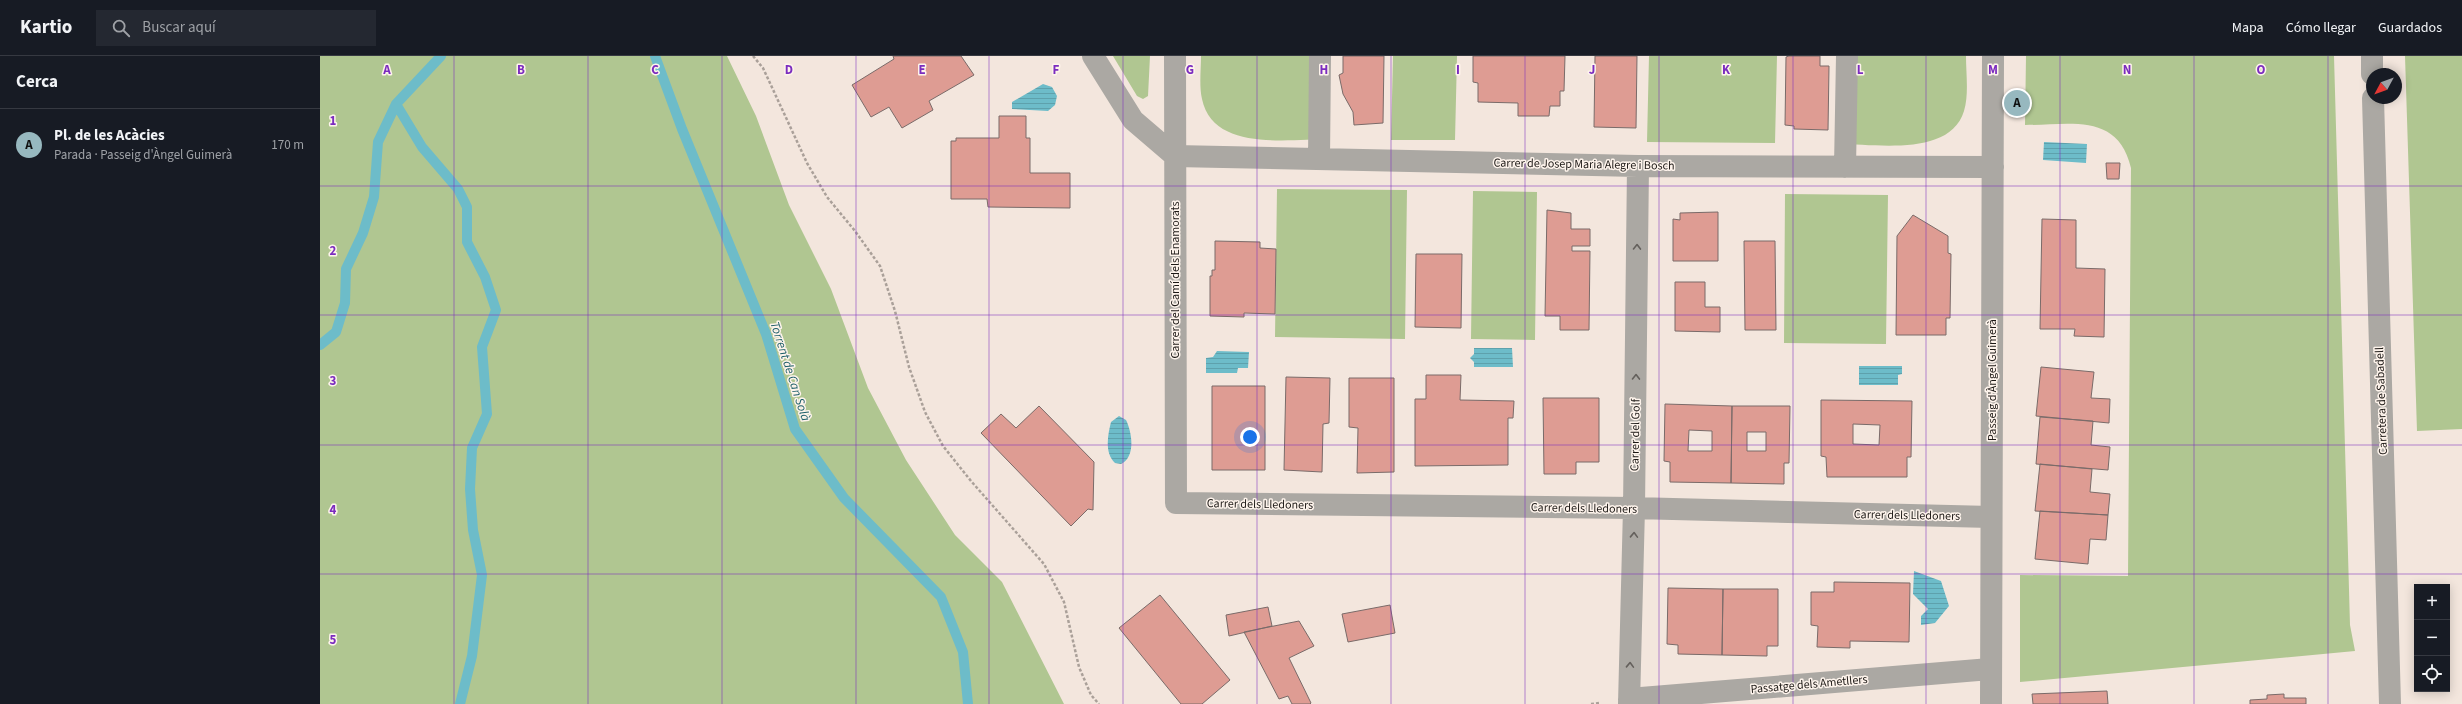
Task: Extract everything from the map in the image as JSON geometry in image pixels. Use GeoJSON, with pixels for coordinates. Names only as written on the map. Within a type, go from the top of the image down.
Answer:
{"type":"FeatureCollection","features":[{"type":"Feature","properties":{"kind":"street"},"geometry":{"type":"LineString","coordinates":[[1093,56],[1133,120],[1175,156]]}},
{"type":"Feature","properties":{"kind":"street","name":"Carrer del Camí dels Enamorats"},"geometry":{"type":"LineString","coordinates":[[1175,56],[1176,503]]}},
{"type":"Feature","properties":{"kind":"street"},"geometry":{"type":"LineString","coordinates":[[1319,159],[1320,56]]}},
{"type":"Feature","properties":{"kind":"street"},"geometry":{"type":"LineString","coordinates":[[1846,167],[1847,56]]}},
{"type":"Feature","properties":{"kind":"street","name":"Passeig d'Àngel Guimerà"},"geometry":{"type":"LineString","coordinates":[[1991,704],[1993,56]]}},
{"type":"Feature","properties":{"kind":"street"},"geometry":{"type":"LineString","coordinates":[[2372,56],[2372,68]]}},
{"type":"Feature","properties":{"kind":"street","name":"Carretera de Sabadell"},"geometry":{"type":"LineString","coordinates":[[2373,104],[2390,704]]}},
{"type":"Feature","properties":{"kind":"street","name":"Carrer de Josep Maria Alegre i Bosch"},"geometry":{"type":"LineString","coordinates":[[1175,156],[1638,166],[1993,167]]}},
{"type":"Feature","properties":{"kind":"street","name":"Carrer del Golf"},"geometry":{"type":"LineString","coordinates":[[1629,702],[1634,508],[1638,166]]}},
{"type":"Feature","properties":{"kind":"street","name":"Carrer dels Lledoners"},"geometry":{"type":"LineString","coordinates":[[1176,503],[1634,508],[1991,517]]}},
{"type":"Feature","properties":{"kind":"street","name":"Passatge dels Ametllers"},"geometry":{"type":"LineString","coordinates":[[1629,702],[1990,669]]}},
{"type":"Feature","properties":{"kind":"path"},"geometry":{"type":"LineString","coordinates":[[753,56],[763,68],[807,163],[827,197],[855,231],[880,266],[895,311],[909,367],[922,404],[943,446],[971,481],[1044,564],[1064,602],[1079,667],[1091,695],[1099,704]]}},
{"type":"Feature","properties":{"kind":"green space"},"geometry":{"type":"Polygon","coordinates":[[[320,56],[727,56],[756,116],[789,205],[831,289],[868,388],[906,460],[955,535],[1002,582],[1064,704],[320,704],[320,56]]]}},
{"type":"Feature","properties":{"kind":"green space"},"geometry":{"type":"Polygon","coordinates":[[[1113,56],[1150,56],[1148,96],[1143,99],[1137,96],[1113,56]]]}},
{"type":"Feature","properties":{"kind":"green space"},"geometry":{"type":"Polygon","coordinates":[[[1201,56],[1329,56],[1329,139],[1255,139],[1236,135],[1221,128],[1209,116],[1202,99],[1200,83],[1201,56]]]}},
{"type":"Feature","properties":{"kind":"green space"},"geometry":{"type":"Polygon","coordinates":[[[1393,56],[1457,56],[1455,140],[1391,140],[1393,56]]]}},
{"type":"Feature","properties":{"kind":"green space"},"geometry":{"type":"Polygon","coordinates":[[[1649,56],[1777,56],[1775,143],[1647,142],[1649,56]]]}},
{"type":"Feature","properties":{"kind":"green space"},"geometry":{"type":"Polygon","coordinates":[[[1840,56],[1966,56],[1967,91],[1964,111],[1956,126],[1944,136],[1928,142],[1891,146],[1839,144],[1840,56]]]}},
{"type":"Feature","properties":{"kind":"green space"},"geometry":{"type":"Polygon","coordinates":[[[2026,56],[2334,56],[2350,625],[2355,651],[2020,682],[2020,575],[2128,576],[2131,168],[2125,150],[2115,138],[2104,130],[2075,124],[2025,125],[2026,56]]]}},
{"type":"Feature","properties":{"kind":"green space"},"geometry":{"type":"Polygon","coordinates":[[[2405,56],[2462,56],[2462,429],[2417,431],[2405,56]]]}},
{"type":"Feature","properties":{"kind":"green space"},"geometry":{"type":"Polygon","coordinates":[[[1277,189],[1407,190],[1405,339],[1275,337],[1277,189]]]}},
{"type":"Feature","properties":{"kind":"green space"},"geometry":{"type":"Polygon","coordinates":[[[1473,191],[1537,192],[1535,340],[1471,339],[1473,191]]]}},
{"type":"Feature","properties":{"kind":"green space"},"geometry":{"type":"Polygon","coordinates":[[[1785,194],[1888,195],[1886,344],[1784,343],[1785,194]]]}},
{"type":"Feature","properties":{"kind":"water"},"geometry":{"type":"Polygon","coordinates":[[[1043,84],[1052,87],[1057,96],[1055,105],[1048,111],[1012,109],[1012,102],[1043,84]]]}},
{"type":"Feature","properties":{"kind":"water"},"geometry":{"type":"Polygon","coordinates":[[[2044,142],[2087,144],[2086,163],[2043,160],[2044,142]]]}},
{"type":"Feature","properties":{"kind":"water"},"geometry":{"type":"Polygon","coordinates":[[[1474,348],[1512,348],[1513,367],[1474,367],[1474,362],[1470,358],[1474,354],[1474,348]]]}},
{"type":"Feature","properties":{"kind":"water"},"geometry":{"type":"Polygon","coordinates":[[[1217,351],[1249,352],[1248,368],[1238,368],[1237,373],[1206,373],[1206,358],[1213,357],[1217,351]]]}},
{"type":"Feature","properties":{"kind":"water"},"geometry":{"type":"Polygon","coordinates":[[[1859,366],[1902,366],[1902,374],[1898,375],[1898,385],[1859,385],[1859,366]]]}},
{"type":"Feature","properties":{"kind":"water"},"geometry":{"type":"Polygon","coordinates":[[[1119,416],[1126,420],[1131,437],[1131,450],[1129,456],[1126,461],[1121,464],[1115,463],[1109,454],[1108,449],[1111,422],[1119,416]]]}},
{"type":"Feature","properties":{"kind":"water"},"geometry":{"type":"Polygon","coordinates":[[[1914,571],[1941,581],[1949,606],[1935,623],[1921,625],[1921,616],[1928,609],[1913,594],[1914,571]]]}},
{"type":"Feature","properties":{"kind":"building"},"geometry":{"type":"Polygon","coordinates":[[[893,56],[961,56],[974,75],[929,101],[933,110],[902,128],[889,107],[871,117],[852,85],[894,59],[893,56]]]}},
{"type":"Feature","properties":{"kind":"building"},"geometry":{"type":"Polygon","coordinates":[[[1343,56],[1384,56],[1383,123],[1354,125],[1353,112],[1343,94],[1339,75],[1343,73],[1343,56]]]}},
{"type":"Feature","properties":{"kind":"building"},"geometry":{"type":"Polygon","coordinates":[[[1473,56],[1565,56],[1564,91],[1560,91],[1560,106],[1550,106],[1549,116],[1518,116],[1518,103],[1478,102],[1478,83],[1473,82],[1473,56]]]}},
{"type":"Feature","properties":{"kind":"building"},"geometry":{"type":"Polygon","coordinates":[[[1595,56],[1637,56],[1636,128],[1594,127],[1595,56]]]}},
{"type":"Feature","properties":{"kind":"building"},"geometry":{"type":"Polygon","coordinates":[[[1820,56],[1820,66],[1829,66],[1828,130],[1794,129],[1794,126],[1785,125],[1786,57],[1820,56]]]}},
{"type":"Feature","properties":{"kind":"building"},"geometry":{"type":"Polygon","coordinates":[[[999,116],[1026,116],[1026,138],[1030,138],[1030,173],[1070,173],[1070,208],[988,207],[987,199],[951,199],[951,141],[956,141],[956,138],[999,138],[999,116]]]}},
{"type":"Feature","properties":{"kind":"building"},"geometry":{"type":"Polygon","coordinates":[[[2106,163],[2120,163],[2119,179],[2107,179],[2106,163]]]}},
{"type":"Feature","properties":{"kind":"building"},"geometry":{"type":"Polygon","coordinates":[[[1547,210],[1571,213],[1571,229],[1590,229],[1590,246],[1572,246],[1572,251],[1590,251],[1589,330],[1560,330],[1560,316],[1545,316],[1547,210]]]}},
{"type":"Feature","properties":{"kind":"building"},"geometry":{"type":"Polygon","coordinates":[[[1718,212],[1718,261],[1673,261],[1673,219],[1680,220],[1680,213],[1718,212]]]}},
{"type":"Feature","properties":{"kind":"building"},"geometry":{"type":"Polygon","coordinates":[[[1913,215],[1948,236],[1948,253],[1951,254],[1950,318],[1946,318],[1946,335],[1896,335],[1897,236],[1913,215]]]}},
{"type":"Feature","properties":{"kind":"building"},"geometry":{"type":"Polygon","coordinates":[[[2042,219],[2076,220],[2076,268],[2105,269],[2104,337],[2074,336],[2075,329],[2040,329],[2042,219]]]}},
{"type":"Feature","properties":{"kind":"building"},"geometry":{"type":"Polygon","coordinates":[[[1215,241],[1260,242],[1260,248],[1276,249],[1275,314],[1244,313],[1244,317],[1210,316],[1210,276],[1212,276],[1212,270],[1215,270],[1215,241]]]}},
{"type":"Feature","properties":{"kind":"building"},"geometry":{"type":"Polygon","coordinates":[[[1744,241],[1775,241],[1776,330],[1745,330],[1744,241]]]}},
{"type":"Feature","properties":{"kind":"building"},"geometry":{"type":"Polygon","coordinates":[[[1416,254],[1462,254],[1461,328],[1415,327],[1416,254]]]}},
{"type":"Feature","properties":{"kind":"building"},"geometry":{"type":"Polygon","coordinates":[[[1675,282],[1705,282],[1705,307],[1720,307],[1720,332],[1675,331],[1675,282]]]}},
{"type":"Feature","properties":{"kind":"building"},"geometry":{"type":"Polygon","coordinates":[[[2041,367],[2094,372],[2091,398],[2110,399],[2109,423],[2036,416],[2041,367]]]}},
{"type":"Feature","properties":{"kind":"building"},"geometry":{"type":"Polygon","coordinates":[[[1426,375],[1461,375],[1460,400],[1514,401],[1513,418],[1508,418],[1508,465],[1415,466],[1415,399],[1426,399],[1426,375]]]}},
{"type":"Feature","properties":{"kind":"building"},"geometry":{"type":"Polygon","coordinates":[[[1286,377],[1330,378],[1329,423],[1323,424],[1322,472],[1284,470],[1286,377]]]}},
{"type":"Feature","properties":{"kind":"building"},"geometry":{"type":"Polygon","coordinates":[[[1349,378],[1394,378],[1394,472],[1357,473],[1358,428],[1349,427],[1349,378]]]}},
{"type":"Feature","properties":{"kind":"building"},"geometry":{"type":"Polygon","coordinates":[[[1212,386],[1265,386],[1265,470],[1212,470],[1212,386]]]}},
{"type":"Feature","properties":{"kind":"building"},"geometry":{"type":"Polygon","coordinates":[[[1543,398],[1599,398],[1599,462],[1576,462],[1576,474],[1544,474],[1543,398]]]}},
{"type":"Feature","properties":{"kind":"building"},"geometry":{"type":"Polygon","coordinates":[[[1821,400],[1912,401],[1911,457],[1907,457],[1907,477],[1827,477],[1826,457],[1821,456],[1821,400]],[[1853,424],[1853,444],[1879,445],[1880,425],[1853,424]]]}},
{"type":"Feature","properties":{"kind":"building"},"geometry":{"type":"Polygon","coordinates":[[[1665,404],[1732,406],[1731,483],[1670,482],[1670,462],[1664,461],[1665,404]],[[1689,430],[1688,451],[1712,451],[1712,431],[1689,430]]]}},
{"type":"Feature","properties":{"kind":"building"},"geometry":{"type":"Polygon","coordinates":[[[1039,406],[1094,462],[1093,510],[1088,509],[1071,526],[981,433],[1001,414],[1016,428],[1039,406]]]}},
{"type":"Feature","properties":{"kind":"building"},"geometry":{"type":"Polygon","coordinates":[[[1732,406],[1790,406],[1789,463],[1784,463],[1784,484],[1731,483],[1732,406]],[[1747,432],[1747,451],[1766,451],[1766,432],[1747,432]]]}},
{"type":"Feature","properties":{"kind":"building"},"geometry":{"type":"Polygon","coordinates":[[[2040,417],[2093,421],[2091,445],[2110,447],[2108,470],[2036,464],[2040,417]]]}},
{"type":"Feature","properties":{"kind":"building"},"geometry":{"type":"Polygon","coordinates":[[[2040,464],[2092,469],[2090,492],[2110,494],[2108,515],[2035,511],[2040,464]]]}},
{"type":"Feature","properties":{"kind":"building"},"geometry":{"type":"Polygon","coordinates":[[[2040,511],[2108,515],[2106,540],[2090,539],[2088,564],[2035,559],[2040,511]]]}},
{"type":"Feature","properties":{"kind":"building"},"geometry":{"type":"Polygon","coordinates":[[[1834,582],[1910,583],[1909,642],[1850,641],[1850,648],[1817,647],[1818,626],[1811,625],[1811,592],[1834,592],[1834,582]]]}},
{"type":"Feature","properties":{"kind":"building"},"geometry":{"type":"Polygon","coordinates":[[[1668,588],[1723,589],[1722,655],[1678,654],[1678,645],[1667,644],[1668,588]]]}},
{"type":"Feature","properties":{"kind":"building"},"geometry":{"type":"Polygon","coordinates":[[[1723,589],[1778,589],[1778,646],[1767,646],[1767,656],[1722,655],[1723,589]]]}},
{"type":"Feature","properties":{"kind":"building"},"geometry":{"type":"Polygon","coordinates":[[[1160,595],[1230,680],[1202,704],[1181,704],[1119,628],[1160,595]]]}},
{"type":"Feature","properties":{"kind":"building"},"geometry":{"type":"Polygon","coordinates":[[[1390,605],[1395,633],[1348,642],[1342,614],[1390,605]]]}},
{"type":"Feature","properties":{"kind":"building"},"geometry":{"type":"Polygon","coordinates":[[[1268,607],[1272,626],[1229,636],[1226,615],[1268,607]]]}},
{"type":"Feature","properties":{"kind":"building"},"geometry":{"type":"Polygon","coordinates":[[[1299,621],[1314,646],[1289,658],[1311,703],[1310,704],[1292,704],[1288,696],[1279,699],[1244,632],[1299,621]]]}},
{"type":"Feature","properties":{"kind":"building"},"geometry":{"type":"Polygon","coordinates":[[[2107,691],[2108,704],[2033,704],[2032,694],[2107,691]]]}},
{"type":"Feature","properties":{"kind":"building"},"geometry":{"type":"Polygon","coordinates":[[[2284,694],[2284,698],[2306,698],[2306,704],[2250,704],[2250,700],[2267,699],[2267,695],[2284,694]]]}},
{"type":"Feature","properties":{"kind":"waterway"},"geometry":{"type":"LineString","coordinates":[[320,345],[336,332],[345,303],[346,269],[363,233],[374,197],[378,142],[396,104],[441,56]]}},
{"type":"Feature","properties":{"kind":"waterway","name":"Torrent de Can Solà"},"geometry":{"type":"LineString","coordinates":[[655,56],[682,129],[766,334],[795,429],[844,498],[941,597],[963,652],[968,704]]}},
{"type":"Feature","properties":{"kind":"waterway"},"geometry":{"type":"LineString","coordinates":[[396,104],[422,147],[458,189],[467,207],[467,242],[485,277],[496,310],[482,347],[487,414],[472,448],[470,489],[473,530],[482,575],[472,656],[460,704]]}},
{"type":"Feature","properties":{"kind":"place","name":"Pl. de les Acàcies"},"geometry":{"type":"Point","coordinates":[2017,103]}}]}
